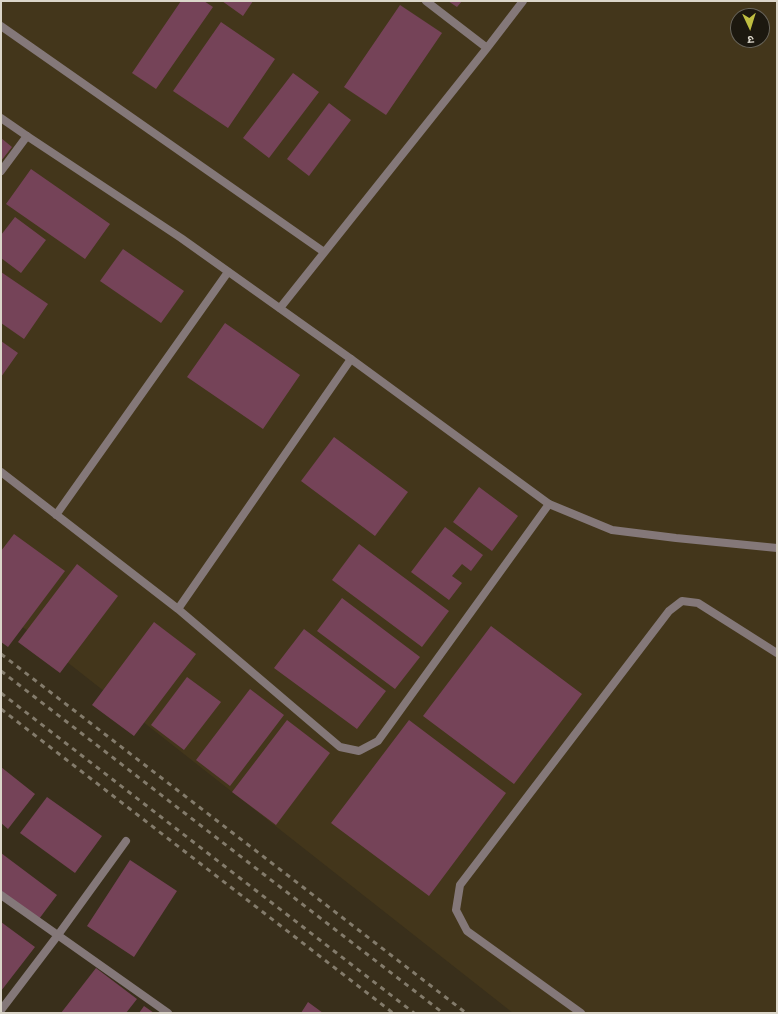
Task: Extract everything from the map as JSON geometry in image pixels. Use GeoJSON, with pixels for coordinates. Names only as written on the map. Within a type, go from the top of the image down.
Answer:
{"type":"FeatureCollection","features":[{"type":"Feature","properties":{"kind":"street"},"geometry":{"type":"LineString","coordinates":[[426,1],[487,48]]}},
{"type":"Feature","properties":{"kind":"street"},"geometry":{"type":"LineString","coordinates":[[280,308],[523,1]]}},
{"type":"Feature","properties":{"kind":"street"},"geometry":{"type":"LineString","coordinates":[[1,26],[324,252]]}},
{"type":"Feature","properties":{"kind":"street"},"geometry":{"type":"LineString","coordinates":[[1,118],[181,238],[351,359],[549,504],[612,530],[777,548]]}},
{"type":"Feature","properties":{"kind":"street"},"geometry":{"type":"LineString","coordinates":[[1,171],[27,136]]}},
{"type":"Feature","properties":{"kind":"street"},"geometry":{"type":"LineString","coordinates":[[56,515],[228,272]]}},
{"type":"Feature","properties":{"kind":"street"},"geometry":{"type":"LineString","coordinates":[[178,609],[351,359]]}},
{"type":"Feature","properties":{"kind":"street"},"geometry":{"type":"LineString","coordinates":[[1,472],[178,609],[340,747],[359,751],[378,741],[549,504]]}},
{"type":"Feature","properties":{"kind":"street"},"geometry":{"type":"LineString","coordinates":[[581,1013],[467,931],[456,910],[460,885],[669,611],[682,601],[698,603],[777,653]]}},
{"type":"Feature","properties":{"kind":"street"},"geometry":{"type":"LineString","coordinates":[[1,1010],[58,935],[126,841]]}},
{"type":"Feature","properties":{"kind":"street"},"geometry":{"type":"LineString","coordinates":[[1,895],[168,1013]]}},
{"type":"Feature","properties":{"kind":"shaded area"},"geometry":{"type":"Polygon","coordinates":[[[1,1],[777,1],[777,1013],[513,1013],[1,610],[1,1]]]}},
{"type":"Feature","properties":{"kind":"building"},"geometry":{"type":"Polygon","coordinates":[[[181,1],[204,1],[213,7],[156,89],[132,73],[181,1]]]}},
{"type":"Feature","properties":{"kind":"building"},"geometry":{"type":"Polygon","coordinates":[[[222,1],[253,1],[243,16],[222,1]]]}},
{"type":"Feature","properties":{"kind":"building"},"geometry":{"type":"Polygon","coordinates":[[[448,1],[462,1],[457,7],[448,1]]]}},
{"type":"Feature","properties":{"kind":"building"},"geometry":{"type":"Polygon","coordinates":[[[400,5],[442,33],[386,115],[344,87],[400,5]]]}},
{"type":"Feature","properties":{"kind":"building"},"geometry":{"type":"Polygon","coordinates":[[[221,22],[275,59],[228,128],[173,91],[221,22]]]}},
{"type":"Feature","properties":{"kind":"building"},"geometry":{"type":"Polygon","coordinates":[[[293,73],[319,92],[269,158],[243,138],[293,73]]]}},
{"type":"Feature","properties":{"kind":"building"},"geometry":{"type":"Polygon","coordinates":[[[329,103],[351,120],[309,176],[287,159],[329,103]]]}},
{"type":"Feature","properties":{"kind":"building"},"geometry":{"type":"Polygon","coordinates":[[[1,138],[12,147],[1,161],[1,138]]]}},
{"type":"Feature","properties":{"kind":"building"},"geometry":{"type":"Polygon","coordinates":[[[31,169],[110,224],[85,259],[6,204],[31,169]]]}},
{"type":"Feature","properties":{"kind":"building"},"geometry":{"type":"Polygon","coordinates":[[[15,217],[46,240],[21,273],[1,258],[1,235],[15,217]]]}},
{"type":"Feature","properties":{"kind":"building"},"geometry":{"type":"Polygon","coordinates":[[[123,249],[184,291],[161,323],[100,281],[123,249]]]}},
{"type":"Feature","properties":{"kind":"building"},"geometry":{"type":"Polygon","coordinates":[[[1,272],[48,304],[24,339],[1,323],[1,272]]]}},
{"type":"Feature","properties":{"kind":"building"},"geometry":{"type":"Polygon","coordinates":[[[225,323],[300,375],[263,429],[187,377],[225,323]]]}},
{"type":"Feature","properties":{"kind":"building"},"geometry":{"type":"Polygon","coordinates":[[[1,341],[18,353],[1,377],[1,341]]]}},
{"type":"Feature","properties":{"kind":"building"},"geometry":{"type":"Polygon","coordinates":[[[334,437],[408,492],[375,536],[301,481],[334,437]]]}},
{"type":"Feature","properties":{"kind":"building"},"geometry":{"type":"Polygon","coordinates":[[[479,487],[518,516],[492,551],[453,522],[479,487]]]}},
{"type":"Feature","properties":{"kind":"building"},"geometry":{"type":"Polygon","coordinates":[[[445,527],[483,555],[471,571],[462,564],[452,576],[462,583],[449,600],[411,572],[445,527]]]}},
{"type":"Feature","properties":{"kind":"building"},"geometry":{"type":"Polygon","coordinates":[[[14,534],[65,571],[8,647],[1,642],[1,551],[14,534]]]}},
{"type":"Feature","properties":{"kind":"building"},"geometry":{"type":"Polygon","coordinates":[[[359,544],[449,611],[422,647],[332,580],[359,544]]]}},
{"type":"Feature","properties":{"kind":"building"},"geometry":{"type":"Polygon","coordinates":[[[77,564],[118,596],[60,673],[18,642],[77,564]]]}},
{"type":"Feature","properties":{"kind":"building"},"geometry":{"type":"Polygon","coordinates":[[[342,598],[420,657],[395,689],[317,631],[342,598]]]}},
{"type":"Feature","properties":{"kind":"building"},"geometry":{"type":"Polygon","coordinates":[[[154,622],[196,654],[134,736],[92,705],[154,622]]]}},
{"type":"Feature","properties":{"kind":"building"},"geometry":{"type":"Polygon","coordinates":[[[491,626],[582,694],[514,784],[423,716],[491,626]]]}},
{"type":"Feature","properties":{"kind":"building"},"geometry":{"type":"Polygon","coordinates":[[[304,629],[386,691],[357,729],[274,668],[304,629]]]}},
{"type":"Feature","properties":{"kind":"building"},"geometry":{"type":"Polygon","coordinates":[[[187,677],[221,702],[184,750],[151,725],[187,677]]]}},
{"type":"Feature","properties":{"kind":"building"},"geometry":{"type":"Polygon","coordinates":[[[250,689],[284,715],[230,786],[196,760],[250,689]]]}},
{"type":"Feature","properties":{"kind":"building"},"geometry":{"type":"Polygon","coordinates":[[[287,720],[330,753],[276,825],[232,792],[287,720]]]}},
{"type":"Feature","properties":{"kind":"building"},"geometry":{"type":"Polygon","coordinates":[[[409,720],[506,793],[429,896],[331,823],[409,720]]]}},
{"type":"Feature","properties":{"kind":"building"},"geometry":{"type":"Polygon","coordinates":[[[1,767],[35,794],[8,829],[1,823],[1,767]]]}},
{"type":"Feature","properties":{"kind":"building"},"geometry":{"type":"Polygon","coordinates":[[[47,797],[102,836],[75,873],[20,833],[47,797]]]}},
{"type":"Feature","properties":{"kind":"building"},"geometry":{"type":"Polygon","coordinates":[[[1,853],[57,895],[39,919],[1,891],[1,853]]]}},
{"type":"Feature","properties":{"kind":"building"},"geometry":{"type":"Polygon","coordinates":[[[130,860],[177,891],[134,957],[87,926],[130,860]]]}},
{"type":"Feature","properties":{"kind":"building"},"geometry":{"type":"Polygon","coordinates":[[[1,922],[35,947],[1,991],[1,922]]]}},
{"type":"Feature","properties":{"kind":"building"},"geometry":{"type":"Polygon","coordinates":[[[96,968],[137,999],[126,1013],[61,1013],[96,968]]]}},
{"type":"Feature","properties":{"kind":"building"},"geometry":{"type":"Polygon","coordinates":[[[308,1002],[323,1013],[301,1013],[308,1002]]]}},
{"type":"Feature","properties":{"kind":"building"},"geometry":{"type":"Polygon","coordinates":[[[144,1006],[154,1013],[139,1013],[144,1006]]]}},
{"type":"Feature","properties":{"kind":"railway"},"geometry":{"type":"LineString","coordinates":[[1,654],[466,1013]]}},
{"type":"Feature","properties":{"kind":"railway"},"geometry":{"type":"LineString","coordinates":[[1,671],[443,1013]]}},
{"type":"Feature","properties":{"kind":"railway"},"geometry":{"type":"LineString","coordinates":[[1,693],[414,1013]]}},
{"type":"Feature","properties":{"kind":"railway"},"geometry":{"type":"LineString","coordinates":[[1,709],[393,1013]]}}]}
